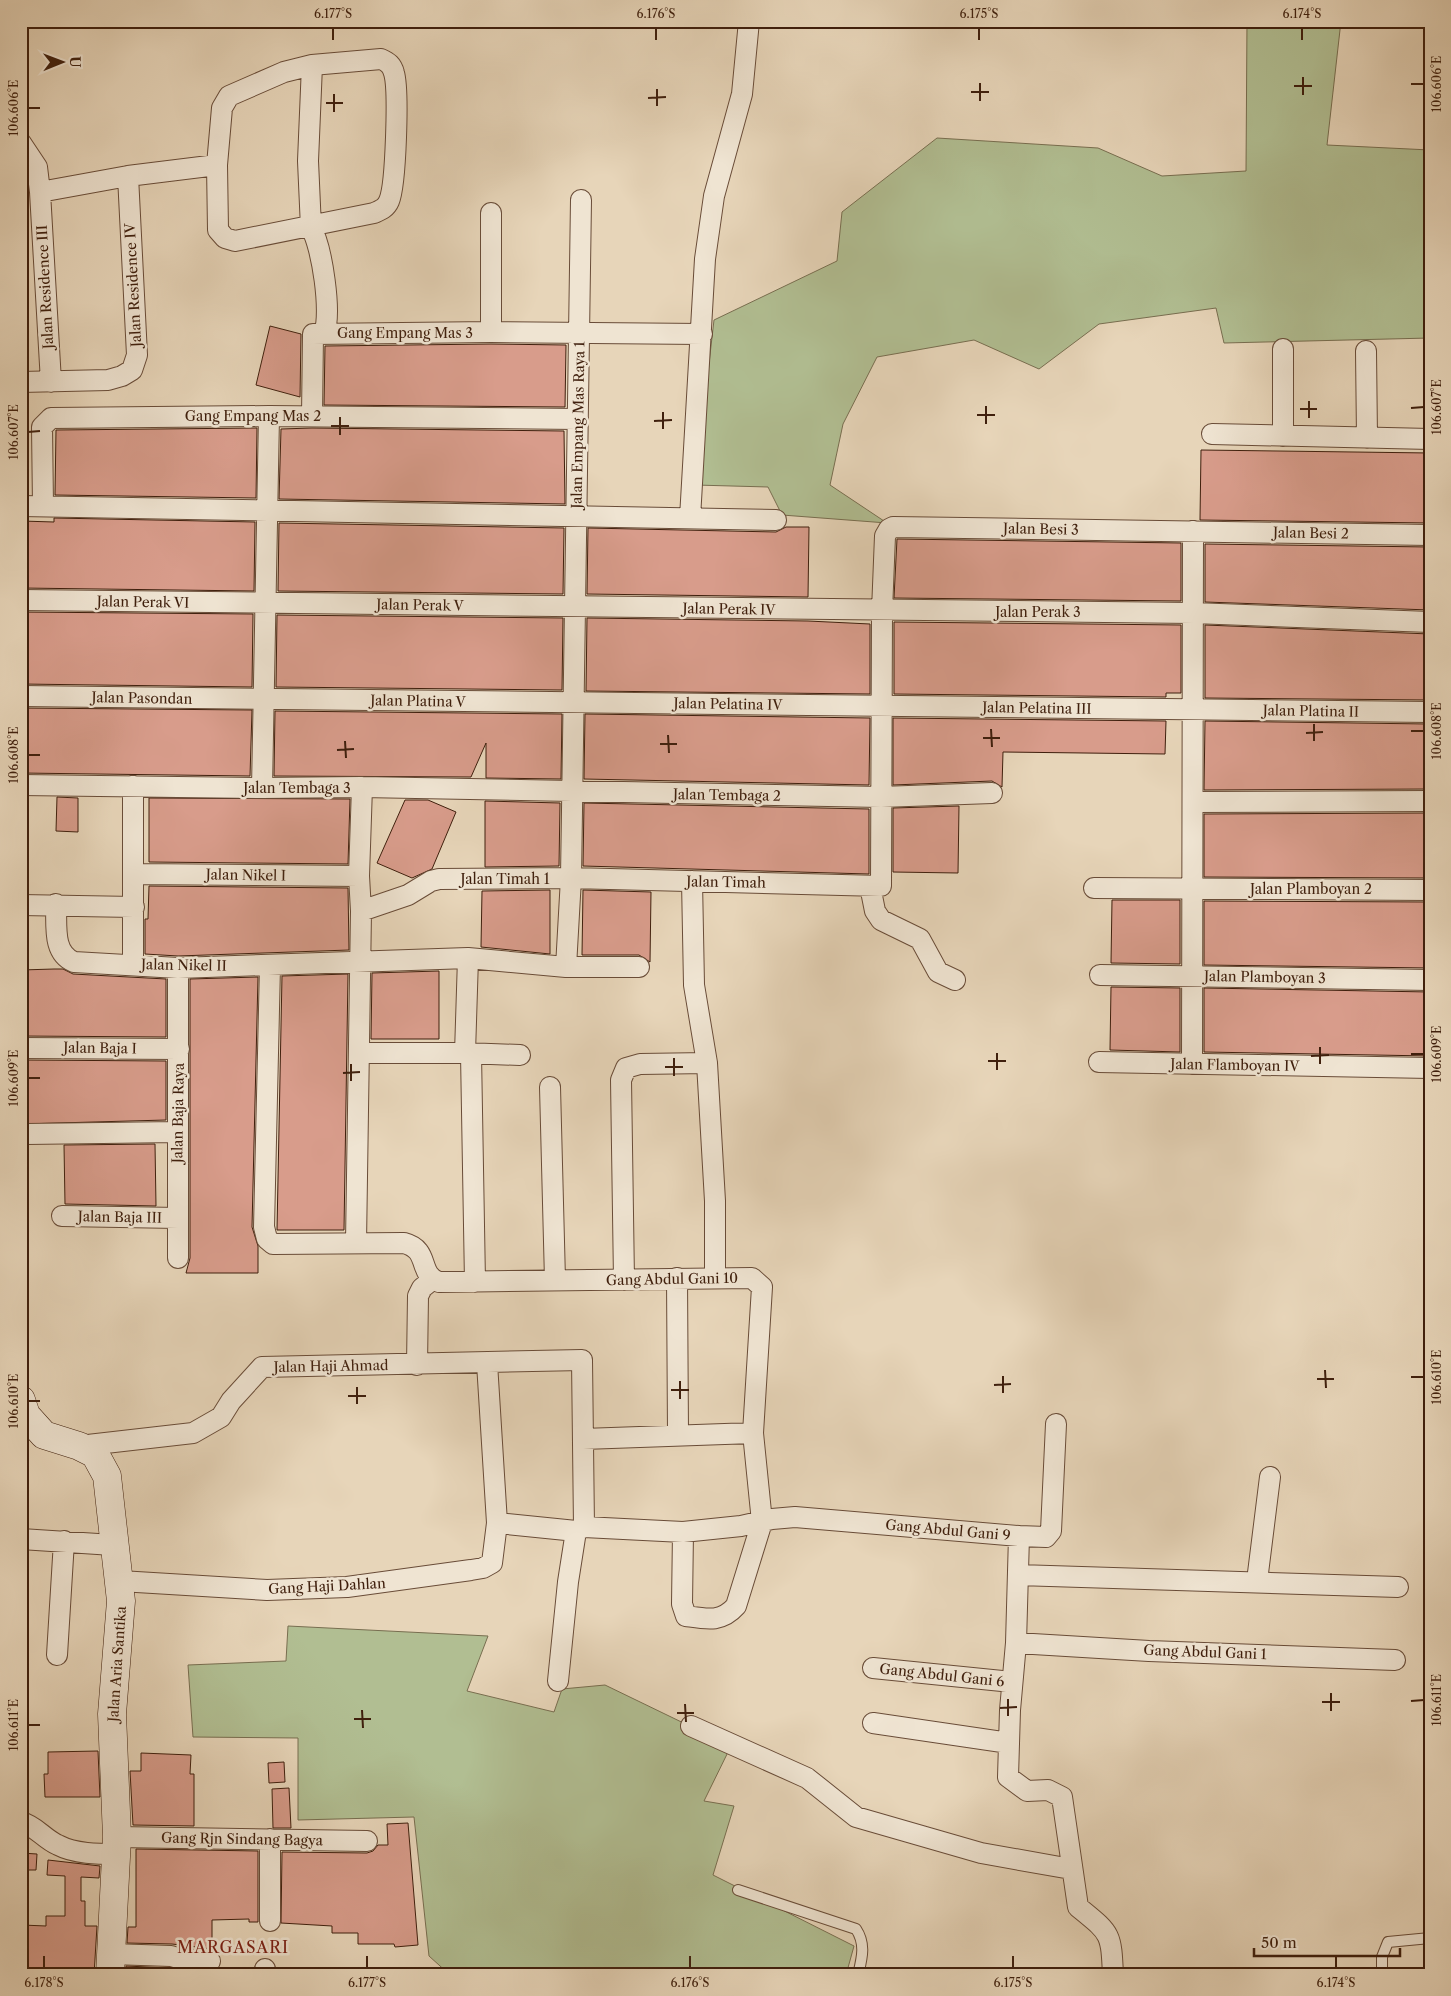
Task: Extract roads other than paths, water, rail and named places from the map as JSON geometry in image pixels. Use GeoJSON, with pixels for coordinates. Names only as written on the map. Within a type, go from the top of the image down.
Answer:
{"type":"FeatureCollection","features":[{"type":"Feature","properties":{"kind":"street"},"geometry":{"type":"LineString","coordinates":[[690,518],[705,259],[714,196],[742,94],[748,21]]}},
{"type":"Feature","properties":{"kind":"street"},"geometry":{"type":"LineString","coordinates":[[381,59],[390,64],[394,73],[398,94],[389,201],[383,209],[374,213],[311,228],[235,241],[225,238],[218,230],[217,165],[222,108],[229,96],[284,72],[312,65],[381,59]]}},
{"type":"Feature","properties":{"kind":"street"},"geometry":{"type":"LineString","coordinates":[[312,65],[308,161],[311,228],[316,237],[322,261],[326,300],[324,333]]}},
{"type":"Feature","properties":{"kind":"street","name":"Jalan Residence III"},"geometry":{"type":"LineString","coordinates":[[21,143],[37,167],[51,382]]}},
{"type":"Feature","properties":{"kind":"street"},"geometry":{"type":"LineString","coordinates":[[40,192],[128,176],[217,165]]}},
{"type":"Feature","properties":{"kind":"street","name":"Jalan Residence IV"},"geometry":{"type":"LineString","coordinates":[[21,382],[108,380],[122,376],[132,370],[135,363],[136,338],[128,176]]}},
{"type":"Feature","properties":{"kind":"street","name":"Jalan Empang Mas Raya 1"},"geometry":{"type":"LineString","coordinates":[[566,967],[571,878],[581,200]]}},
{"type":"Feature","properties":{"kind":"street"},"geometry":{"type":"LineString","coordinates":[[491,214],[492,332]]}},
{"type":"Feature","properties":{"kind":"street","name":"Gang Empang Mas 3"},"geometry":{"type":"LineString","coordinates":[[312,416],[312,334],[492,332],[702,334]]}},
{"type":"Feature","properties":{"kind":"street"},"geometry":{"type":"LineString","coordinates":[[1283,349],[1283,436]]}},
{"type":"Feature","properties":{"kind":"street"},"geometry":{"type":"LineString","coordinates":[[1366,351],[1367,438]]}},
{"type":"Feature","properties":{"kind":"street"},"geometry":{"type":"LineString","coordinates":[[262,788],[269,416]]}},
{"type":"Feature","properties":{"kind":"street","name":"Gang Empang Mas 2"},"geometry":{"type":"LineString","coordinates":[[43,506],[42,427],[51,418],[312,416],[578,418]]}},
{"type":"Feature","properties":{"kind":"street"},"geometry":{"type":"LineString","coordinates":[[1212,434],[1430,439]]}},
{"type":"Feature","properties":{"kind":"street"},"geometry":{"type":"LineString","coordinates":[[21,506],[776,520]]}},
{"type":"Feature","properties":{"kind":"street","name":"Jalan Besi 3"},"geometry":{"type":"LineString","coordinates":[[882,611],[886,536],[889,529],[907,527],[1193,531]]}},
{"type":"Feature","properties":{"kind":"street"},"geometry":{"type":"LineString","coordinates":[[1192,1064],[1193,531]]}},
{"type":"Feature","properties":{"kind":"street","name":"Jalan Besi 2"},"geometry":{"type":"LineString","coordinates":[[1193,531],[1430,535]]}},
{"type":"Feature","properties":{"kind":"street","name":"Jalan Perak VI"},"geometry":{"type":"LineString","coordinates":[[21,600],[265,603]]}},
{"type":"Feature","properties":{"kind":"street","name":"Jalan Perak V"},"geometry":{"type":"LineString","coordinates":[[265,603],[575,607]]}},
{"type":"Feature","properties":{"kind":"street","name":"Jalan Perak IV"},"geometry":{"type":"LineString","coordinates":[[575,607],[882,611]]}},
{"type":"Feature","properties":{"kind":"street"},"geometry":{"type":"LineString","coordinates":[[882,611],[881,797],[875,910],[881,920],[920,938],[938,972],[955,980]]}},
{"type":"Feature","properties":{"kind":"street","name":"Jalan Perak 3"},"geometry":{"type":"LineString","coordinates":[[882,611],[1193,613],[1430,622]]}},
{"type":"Feature","properties":{"kind":"street","name":"Jalan Pasondan"},"geometry":{"type":"LineString","coordinates":[[21,696],[263,699]]}},
{"type":"Feature","properties":{"kind":"street","name":"Jalan Platina V"},"geometry":{"type":"LineString","coordinates":[[263,699],[574,702]]}},
{"type":"Feature","properties":{"kind":"street","name":"Jalan Pelatina IV"},"geometry":{"type":"LineString","coordinates":[[574,702],[882,706]]}},
{"type":"Feature","properties":{"kind":"street","name":"Jalan Pelatina III"},"geometry":{"type":"LineString","coordinates":[[882,706],[1193,709]]}},
{"type":"Feature","properties":{"kind":"street","name":"Jalan Platina II"},"geometry":{"type":"LineString","coordinates":[[1193,709],[1430,712]]}},
{"type":"Feature","properties":{"kind":"street","name":"Jalan Tembaga 3"},"geometry":{"type":"LineString","coordinates":[[21,785],[262,788],[362,787],[572,793]]}},
{"type":"Feature","properties":{"kind":"street"},"geometry":{"type":"LineString","coordinates":[[133,786],[133,964]]}},
{"type":"Feature","properties":{"kind":"street"},"geometry":{"type":"LineString","coordinates":[[356,1243],[361,911],[359,876],[362,787]]}},
{"type":"Feature","properties":{"kind":"street","name":"Jalan Tembaga 2"},"geometry":{"type":"LineString","coordinates":[[572,793],[881,797],[992,793]]}},
{"type":"Feature","properties":{"kind":"street"},"geometry":{"type":"LineString","coordinates":[[1193,802],[1430,801]]}},
{"type":"Feature","properties":{"kind":"street","name":"Jalan Nikel I"},"geometry":{"type":"LineString","coordinates":[[134,874],[359,876]]}},
{"type":"Feature","properties":{"kind":"street","name":"Jalan Timah 1"},"geometry":{"type":"LineString","coordinates":[[361,911],[408,895],[431,881],[439,879],[571,878]]}},
{"type":"Feature","properties":{"kind":"street","name":"Jalan Timah"},"geometry":{"type":"LineString","coordinates":[[571,878],[875,886]]}},
{"type":"Feature","properties":{"kind":"street"},"geometry":{"type":"LineString","coordinates":[[692,881],[694,985],[707,1063],[715,1201],[715,1278]]}},
{"type":"Feature","properties":{"kind":"street","name":"Jalan Plamboyan 2"},"geometry":{"type":"LineString","coordinates":[[1094,888],[1430,890]]}},
{"type":"Feature","properties":{"kind":"street"},"geometry":{"type":"LineString","coordinates":[[21,906],[56,904],[134,907]]}},
{"type":"Feature","properties":{"kind":"street","name":"Jalan Nikel II"},"geometry":{"type":"LineString","coordinates":[[56,904],[58,950],[66,959],[74,962],[178,968],[468,958],[566,967],[638,967]]}},
{"type":"Feature","properties":{"kind":"street"},"geometry":{"type":"LineString","coordinates":[[468,958],[468,1053],[475,1282]]}},
{"type":"Feature","properties":{"kind":"street"},"geometry":{"type":"LineString","coordinates":[[270,966],[265,1234],[272,1244],[281,1245],[404,1243],[414,1246],[422,1255],[427,1275],[432,1280],[422,1288],[418,1296],[417,1365]]}},
{"type":"Feature","properties":{"kind":"street","name":"Jalan Baja Raya"},"geometry":{"type":"LineString","coordinates":[[178,968],[178,1258]]}},
{"type":"Feature","properties":{"kind":"street","name":"Jalan Plamboyan 3"},"geometry":{"type":"LineString","coordinates":[[1100,975],[1430,980]]}},
{"type":"Feature","properties":{"kind":"street","name":"Jalan Baja I"},"geometry":{"type":"LineString","coordinates":[[21,1048],[179,1049]]}},
{"type":"Feature","properties":{"kind":"street"},"geometry":{"type":"LineString","coordinates":[[359,1053],[520,1055]]}},
{"type":"Feature","properties":{"kind":"street","name":"Jalan Flamboyan IV"},"geometry":{"type":"LineString","coordinates":[[1100,1062],[1430,1068]]}},
{"type":"Feature","properties":{"kind":"street"},"geometry":{"type":"LineString","coordinates":[[624,1280],[621,1080],[623,1073],[626,1068],[640,1064],[707,1063]]}},
{"type":"Feature","properties":{"kind":"street"},"geometry":{"type":"LineString","coordinates":[[550,1086],[554,1280]]}},
{"type":"Feature","properties":{"kind":"street"},"geometry":{"type":"LineString","coordinates":[[27,1134],[177,1132]]}},
{"type":"Feature","properties":{"kind":"street","name":"Jalan Baja III"},"geometry":{"type":"LineString","coordinates":[[62,1216],[178,1218]]}},
{"type":"Feature","properties":{"kind":"street"},"geometry":{"type":"LineString","coordinates":[[677,1278],[678,1434]]}},
{"type":"Feature","properties":{"kind":"street","name":"Gang Abdul Gani 10"},"geometry":{"type":"LineString","coordinates":[[432,1280],[439,1282],[475,1282],[752,1278],[762,1287],[753,1433]]}},
{"type":"Feature","properties":{"kind":"street","name":"Jalan Haji Ahmad"},"geometry":{"type":"LineString","coordinates":[[79,1446],[192,1434],[221,1416],[262,1367],[582,1360],[584,1439]]}},
{"type":"Feature","properties":{"kind":"street"},"geometry":{"type":"LineString","coordinates":[[486,1363],[497,1523]]}},
{"type":"Feature","properties":{"kind":"street","name":"Jalan Aria Santika"},"geometry":{"type":"LineString","coordinates":[[21,1400],[26,1415],[44,1435],[79,1446],[95,1454],[107,1476],[113,1545],[120,1581],[121,1601],[112,1714],[117,1846],[111,1965]]}},
{"type":"Feature","properties":{"kind":"street"},"geometry":{"type":"LineString","coordinates":[[1019,1536],[1046,1537],[1051,1531],[1056,1424]]}},
{"type":"Feature","properties":{"kind":"street"},"geometry":{"type":"LineString","coordinates":[[558,1681],[568,1582],[580,1529],[584,1439],[678,1434],[753,1433],[762,1522],[736,1606],[729,1614],[713,1620],[686,1616],[684,1611],[683,1532]]}},
{"type":"Feature","properties":{"kind":"street"},"geometry":{"type":"LineString","coordinates":[[1257,1581],[1270,1477]]}},
{"type":"Feature","properties":{"kind":"street","name":"Gang Abdul Gani 9"},"geometry":{"type":"LineString","coordinates":[[497,1523],[580,1529],[683,1532],[795,1517],[1019,1536],[1016,1643],[1012,1682],[1008,1777],[1027,1791],[1048,1790],[1062,1797],[1071,1869]]}},
{"type":"Feature","properties":{"kind":"street","name":"Gang Haji Dahlan"},"geometry":{"type":"LineString","coordinates":[[120,1581],[267,1590],[347,1587],[471,1570],[483,1568],[492,1563],[497,1523]]}},
{"type":"Feature","properties":{"kind":"street"},"geometry":{"type":"LineString","coordinates":[[21,1539],[113,1545]]}},
{"type":"Feature","properties":{"kind":"street"},"geometry":{"type":"LineString","coordinates":[[57,1655],[64,1542]]}},
{"type":"Feature","properties":{"kind":"street"},"geometry":{"type":"LineString","coordinates":[[1018,1575],[1257,1581],[1398,1587]]}},
{"type":"Feature","properties":{"kind":"street","name":"Gang Abdul Gani 1"},"geometry":{"type":"LineString","coordinates":[[1016,1643],[1149,1651],[1395,1660]]}},
{"type":"Feature","properties":{"kind":"street","name":"Gang Abdul Gani 6"},"geometry":{"type":"LineString","coordinates":[[873,1668],[1012,1682]]}},
{"type":"Feature","properties":{"kind":"street"},"geometry":{"type":"LineString","coordinates":[[873,1723],[1009,1743]]}},
{"type":"Feature","properties":{"kind":"street"},"geometry":{"type":"LineString","coordinates":[[690,1726],[807,1778],[856,1817],[981,1853],[1071,1869],[1078,1908],[1105,1929],[1111,1942],[1113,1975]]}},
{"type":"Feature","properties":{"kind":"street","name":"Gang Rjn Sindang Bagya"},"geometry":{"type":"LineString","coordinates":[[21,1822],[30,1824],[58,1845],[92,1854],[117,1846],[270,1840],[367,1841]]}},
{"type":"Feature","properties":{"kind":"street"},"geometry":{"type":"LineString","coordinates":[[270,1840],[270,1921]]}},
{"type":"Feature","properties":{"kind":"street"},"geometry":{"type":"LineString","coordinates":[[111,1965],[171,1956],[181,1959],[210,1961]]}},
{"type":"Feature","properties":{"kind":"lane"},"geometry":{"type":"LineString","coordinates":[[738,1890],[856,1929],[861,1936],[863,1948],[858,1975]]}},
{"type":"Feature","properties":{"kind":"lane"},"geometry":{"type":"LineString","coordinates":[[1382,1975],[1382,1957],[1388,1942],[1430,1938]]}},
{"type":"Feature","properties":{"kind":"district","name":"MARGASARI"},"geometry":{"type":"Point","coordinates":[233,1947]}}]}
